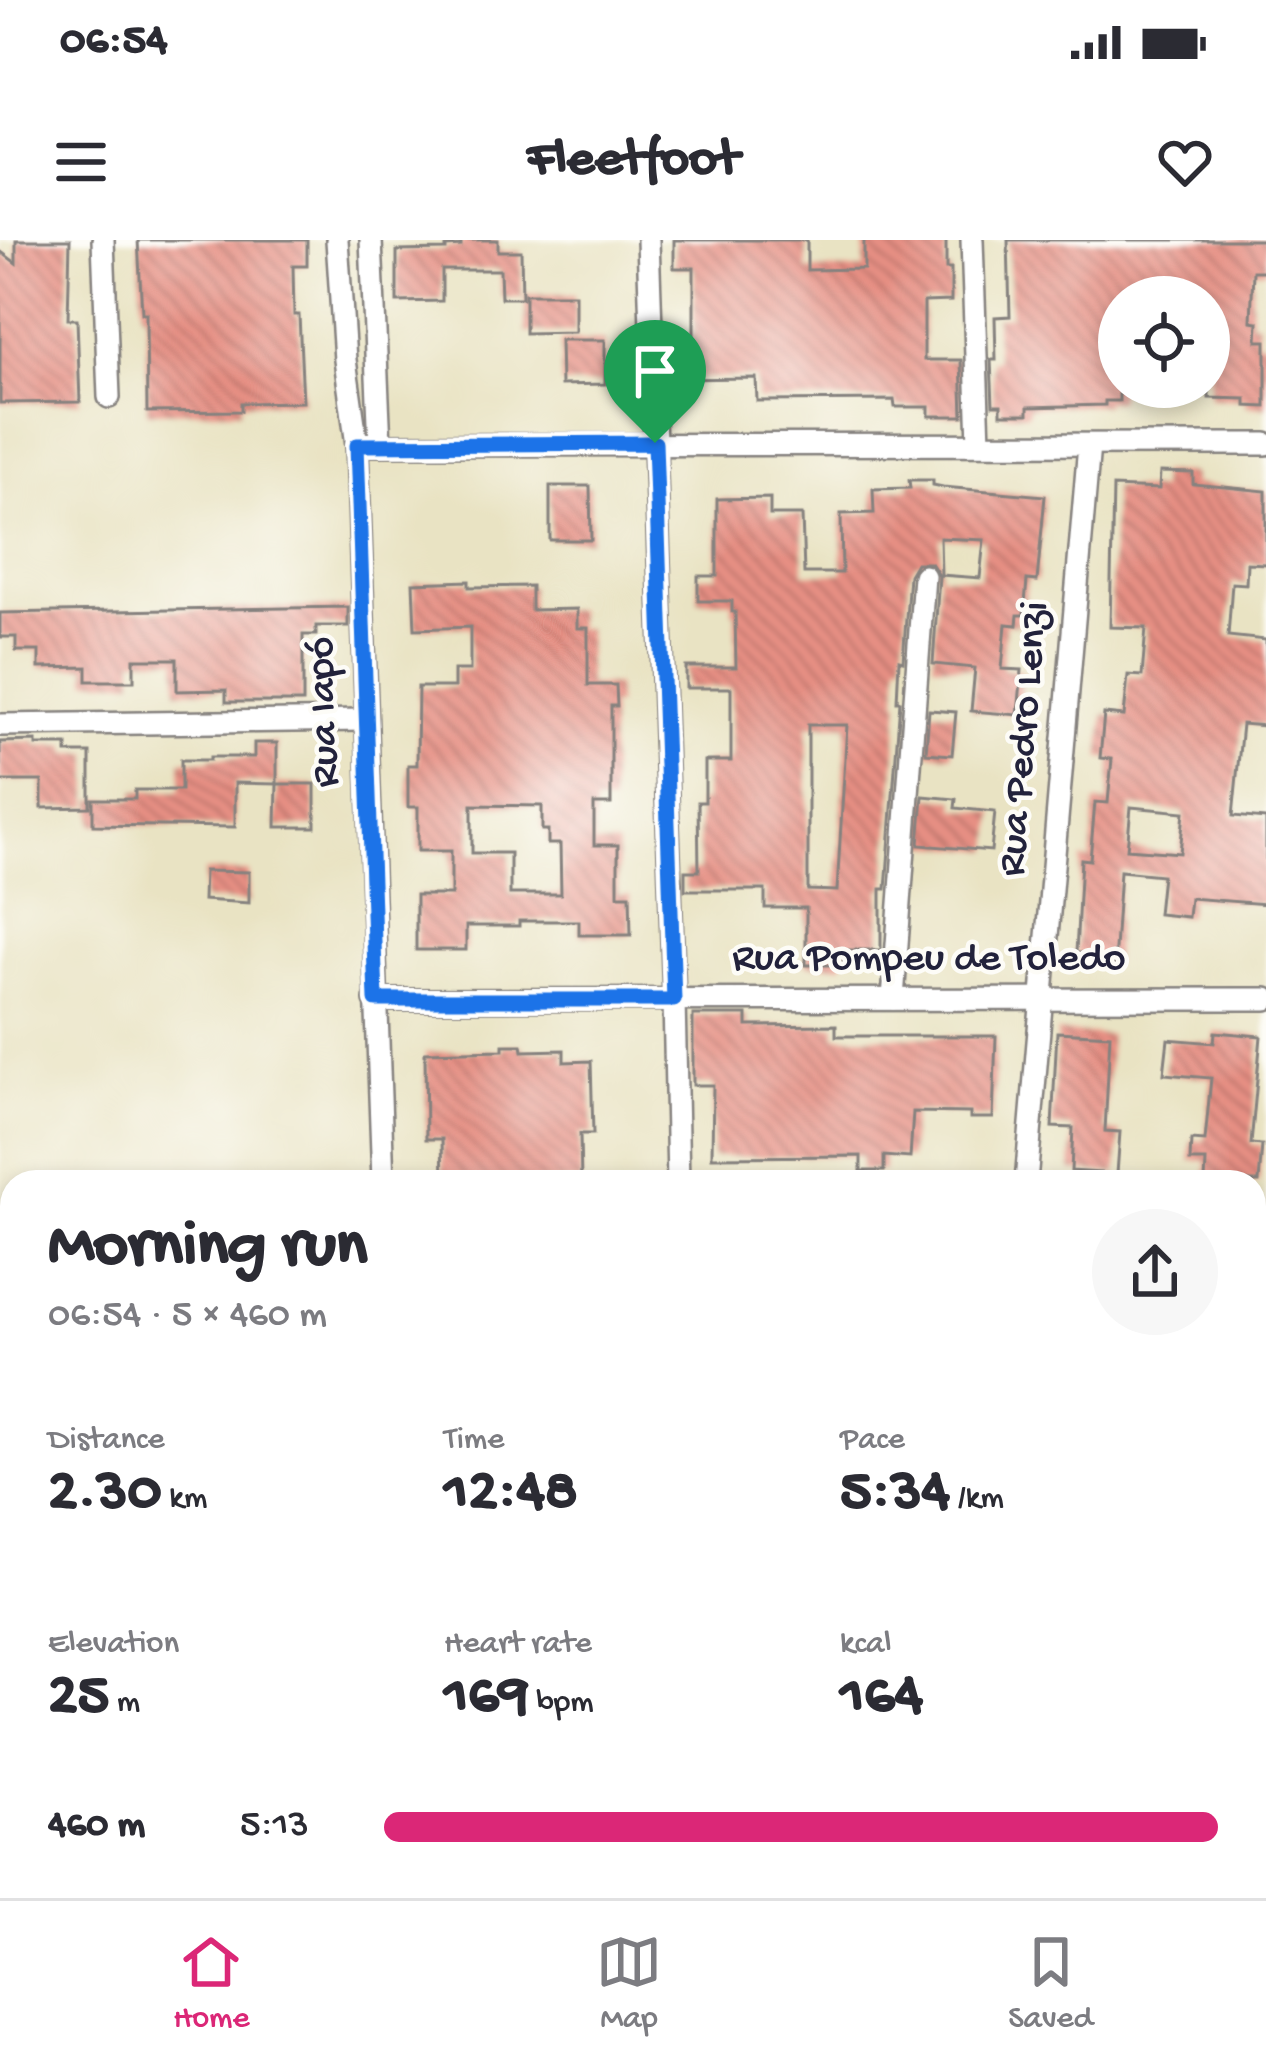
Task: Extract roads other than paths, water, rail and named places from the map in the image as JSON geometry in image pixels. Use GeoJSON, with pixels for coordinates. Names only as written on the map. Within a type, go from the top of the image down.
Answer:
{"type":"FeatureCollection","features":[{"type":"Feature","properties":{"kind":"street"},"geometry":{"type":"LineString","coordinates":[[104,240],[109,398]]}},
{"type":"Feature","properties":{"kind":"street","name":"Rua Iapó"},"geometry":{"type":"LineString","coordinates":[[338,240],[345,360],[368,445]]}},
{"type":"Feature","properties":{"kind":"street","name":"Rua Iapó"},"geometry":{"type":"LineString","coordinates":[[371,240],[364,720],[383,1170]]}},
{"type":"Feature","properties":{"kind":"street"},"geometry":{"type":"LineString","coordinates":[[647,240],[678,1170]]}},
{"type":"Feature","properties":{"kind":"street"},"geometry":{"type":"LineString","coordinates":[[972,240],[980,443]]}},
{"type":"Feature","properties":{"kind":"street"},"geometry":{"type":"LineString","coordinates":[[368,445],[1266,444]]}},
{"type":"Feature","properties":{"kind":"street","name":"Rua Pedro Lenzi"},"geometry":{"type":"LineString","coordinates":[[1027,1170],[1089,445]]}},
{"type":"Feature","properties":{"kind":"street"},"geometry":{"type":"LineString","coordinates":[[893,999],[924,577]]}},
{"type":"Feature","properties":{"kind":"street"},"geometry":{"type":"LineString","coordinates":[[0,724],[364,720]]}},
{"type":"Feature","properties":{"kind":"street","name":"Rua Pompeu de Toledo"},"geometry":{"type":"LineString","coordinates":[[376,1000],[1266,999]]}}]}
